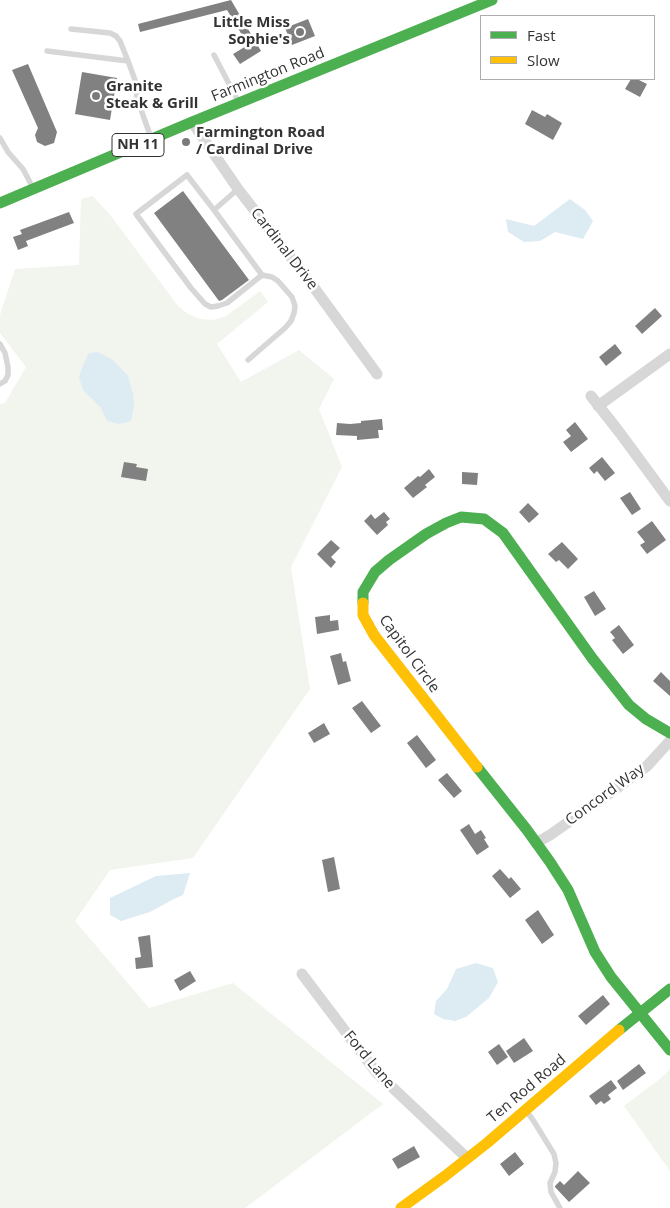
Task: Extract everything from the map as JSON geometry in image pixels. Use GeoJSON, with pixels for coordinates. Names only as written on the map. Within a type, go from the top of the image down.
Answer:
{"type":"FeatureCollection","features":[{"type":"Feature","properties":{"kind":"main road","name":"Farmington Road"},"geometry":{"type":"LineString","coordinates":[[0,203],[192,122],[492,0]]}},
{"type":"Feature","properties":{"kind":"main road","name":"Capitol Circle"},"geometry":{"type":"LineString","coordinates":[[670,733],[646,719],[624,700],[503,533],[484,519],[461,517],[420,538],[375,572],[363,592],[363,615],[374,636],[550,862],[568,890],[594,952],[611,977],[670,1050]]}},
{"type":"Feature","properties":{"kind":"main road","name":"Ten Rod Road"},"geometry":{"type":"LineString","coordinates":[[401,1208],[445,1176],[670,989]]}},
{"type":"Feature","properties":{"kind":"street","name":"Cardinal Drive"},"geometry":{"type":"LineString","coordinates":[[192,122],[238,189],[378,374]]}},
{"type":"Feature","properties":{"kind":"street"},"geometry":{"type":"LineString","coordinates":[[670,354],[595,401],[670,501]]}},
{"type":"Feature","properties":{"kind":"street","name":"Concord Way"},"geometry":{"type":"LineString","coordinates":[[536,843],[610,794],[647,766],[670,741]]}},
{"type":"Feature","properties":{"kind":"street","name":"Ford Lane"},"geometry":{"type":"LineString","coordinates":[[302,974],[376,1072],[467,1158]]}},
{"type":"Feature","properties":{"kind":"lane"},"geometry":{"type":"LineString","coordinates":[[71,28],[110,32],[120,41],[135,80],[137,98],[151,140]]}},
{"type":"Feature","properties":{"kind":"lane"},"geometry":{"type":"LineString","coordinates":[[47,51],[128,61]]}},
{"type":"Feature","properties":{"kind":"lane"},"geometry":{"type":"LineString","coordinates":[[214,55],[239,103]]}},
{"type":"Feature","properties":{"kind":"lane"},"geometry":{"type":"LineString","coordinates":[[0,138],[8,152],[23,169],[34,189]]}},
{"type":"Feature","properties":{"kind":"lane"},"geometry":{"type":"LineString","coordinates":[[248,360],[286,328],[291,321],[295,306],[292,297],[278,281],[272,277],[262,275],[187,175],[136,214],[205,304],[211,307],[227,303],[262,275]]}},
{"type":"Feature","properties":{"kind":"lane"},"geometry":{"type":"LineString","coordinates":[[214,210],[238,189]]}},
{"type":"Feature","properties":{"kind":"lane"},"geometry":{"type":"LineString","coordinates":[[0,344],[5,353],[8,375],[5,381],[0,384]]}},
{"type":"Feature","properties":{"kind":"lane"},"geometry":{"type":"LineString","coordinates":[[525,1110],[554,1154],[555,1172],[550,1183],[551,1192],[560,1208]]}},
{"type":"Feature","properties":{"kind":"shaded area"},"geometry":{"type":"Polygon","coordinates":[[[93,196],[111,216],[178,306],[188,314],[200,319],[214,320],[226,316],[260,291],[268,302],[217,344],[241,382],[299,350],[334,379],[319,409],[342,467],[291,567],[310,689],[193,858],[110,870],[75,921],[149,1008],[233,983],[383,1104],[245,1208],[0,1208],[0,404],[5,403],[26,367],[0,333],[0,315],[15,269],[79,265],[81,199],[93,196]]]}},
{"type":"Feature","properties":{"kind":"shaded area"},"geometry":{"type":"Polygon","coordinates":[[[570,199],[585,210],[593,221],[583,239],[555,232],[540,241],[524,242],[508,232],[506,219],[534,226],[570,199]]]}},
{"type":"Feature","properties":{"kind":"shaded area"},"geometry":{"type":"Polygon","coordinates":[[[98,352],[113,360],[128,376],[134,406],[131,421],[119,424],[107,421],[101,408],[83,390],[79,377],[83,365],[89,353],[98,352]]]}},
{"type":"Feature","properties":{"kind":"shaded area"},"geometry":{"type":"Polygon","coordinates":[[[190,873],[183,895],[150,912],[121,921],[110,915],[110,898],[156,876],[190,873]]]}},
{"type":"Feature","properties":{"kind":"shaded area"},"geometry":{"type":"Polygon","coordinates":[[[476,963],[493,968],[498,982],[489,998],[466,1017],[455,1021],[443,1019],[434,1014],[436,1001],[447,989],[456,969],[476,963]]]}},
{"type":"Feature","properties":{"kind":"shaded area"},"geometry":{"type":"Polygon","coordinates":[[[670,1069],[670,1171],[624,1106],[670,1069]]]}},
{"type":"Feature","properties":{"kind":"building"},"geometry":{"type":"Polygon","coordinates":[[[231,0],[261,51],[240,64],[233,54],[248,45],[227,10],[140,32],[138,24],[231,0]]]}},
{"type":"Feature","properties":{"kind":"building","name":"Little Miss Sophie's"},"geometry":{"type":"Polygon","coordinates":[[[308,19],[315,36],[292,45],[285,28],[308,19]]]}},
{"type":"Feature","properties":{"kind":"building"},"geometry":{"type":"Polygon","coordinates":[[[28,64],[57,132],[54,143],[45,146],[37,142],[35,135],[38,128],[12,70],[28,64]]]}},
{"type":"Feature","properties":{"kind":"building","name":"Granite Steak & Grill"},"geometry":{"type":"Polygon","coordinates":[[[82,72],[117,78],[110,120],[75,114],[82,72]]]}},
{"type":"Feature","properties":{"kind":"building"},"geometry":{"type":"Polygon","coordinates":[[[630,80],[639,80],[647,84],[640,97],[625,89],[630,80]]]}},
{"type":"Feature","properties":{"kind":"building"},"geometry":{"type":"Polygon","coordinates":[[[532,110],[545,117],[547,114],[562,123],[553,140],[525,124],[532,110]]]}},
{"type":"Feature","properties":{"kind":"building"},"geometry":{"type":"Polygon","coordinates":[[[183,191],[249,280],[222,300],[219,301],[154,213],[183,191]]]}},
{"type":"Feature","properties":{"kind":"building"},"geometry":{"type":"Polygon","coordinates":[[[69,212],[74,223],[26,241],[28,246],[18,250],[13,237],[22,234],[20,230],[69,212]]]}},
{"type":"Feature","properties":{"kind":"building"},"geometry":{"type":"Polygon","coordinates":[[[655,308],[662,316],[642,334],[635,326],[655,308]]]}},
{"type":"Feature","properties":{"kind":"building"},"geometry":{"type":"Polygon","coordinates":[[[615,344],[622,353],[606,366],[599,357],[615,344]]]}},
{"type":"Feature","properties":{"kind":"building"},"geometry":{"type":"Polygon","coordinates":[[[382,419],[383,430],[378,430],[379,438],[357,440],[357,436],[336,435],[337,423],[350,424],[382,419]]]}},
{"type":"Feature","properties":{"kind":"building"},"geometry":{"type":"Polygon","coordinates":[[[575,422],[588,439],[571,452],[563,442],[571,436],[566,430],[575,422]]]}},
{"type":"Feature","properties":{"kind":"building"},"geometry":{"type":"Polygon","coordinates":[[[602,457],[615,473],[605,481],[597,471],[594,474],[589,468],[602,457]]]}},
{"type":"Feature","properties":{"kind":"building"},"geometry":{"type":"Polygon","coordinates":[[[124,462],[137,464],[136,467],[148,469],[146,481],[121,477],[124,462]]]}},
{"type":"Feature","properties":{"kind":"building"},"geometry":{"type":"Polygon","coordinates":[[[429,469],[435,477],[425,485],[427,487],[413,498],[404,488],[429,469]]]}},
{"type":"Feature","properties":{"kind":"building"},"geometry":{"type":"Polygon","coordinates":[[[462,472],[478,473],[477,485],[462,484],[462,472]]]}},
{"type":"Feature","properties":{"kind":"building"},"geometry":{"type":"Polygon","coordinates":[[[630,492],[641,509],[632,515],[620,498],[630,492]]]}},
{"type":"Feature","properties":{"kind":"building"},"geometry":{"type":"Polygon","coordinates":[[[528,503],[539,514],[529,523],[519,512],[528,503]]]}},
{"type":"Feature","properties":{"kind":"building"},"geometry":{"type":"Polygon","coordinates":[[[384,512],[390,519],[386,522],[388,525],[377,535],[364,521],[371,514],[375,519],[384,512]]]}},
{"type":"Feature","properties":{"kind":"building"},"geometry":{"type":"Polygon","coordinates":[[[652,521],[666,540],[647,554],[640,545],[645,542],[637,532],[652,521]]]}},
{"type":"Feature","properties":{"kind":"building"},"geometry":{"type":"Polygon","coordinates":[[[331,540],[340,548],[331,557],[336,562],[331,568],[317,554],[331,540]]]}},
{"type":"Feature","properties":{"kind":"building"},"geometry":{"type":"Polygon","coordinates":[[[562,542],[578,559],[568,569],[559,560],[556,562],[548,554],[562,542]]]}},
{"type":"Feature","properties":{"kind":"building"},"geometry":{"type":"Polygon","coordinates":[[[594,591],[606,609],[595,616],[584,597],[594,591]]]}},
{"type":"Feature","properties":{"kind":"building"},"geometry":{"type":"Polygon","coordinates":[[[330,615],[330,621],[338,620],[339,630],[317,634],[315,617],[330,615]]]}},
{"type":"Feature","properties":{"kind":"building"},"geometry":{"type":"Polygon","coordinates":[[[619,625],[634,645],[623,654],[612,640],[615,638],[610,632],[619,625]]]}},
{"type":"Feature","properties":{"kind":"building"},"geometry":{"type":"Polygon","coordinates":[[[341,653],[343,662],[346,661],[351,681],[338,685],[330,656],[341,653]]]}},
{"type":"Feature","properties":{"kind":"building"},"geometry":{"type":"Polygon","coordinates":[[[661,672],[670,681],[670,696],[653,681],[661,672]]]}},
{"type":"Feature","properties":{"kind":"building"},"geometry":{"type":"Polygon","coordinates":[[[362,701],[381,726],[371,733],[352,708],[362,701]]]}},
{"type":"Feature","properties":{"kind":"building"},"geometry":{"type":"Polygon","coordinates":[[[324,723],[330,734],[314,743],[308,733],[324,723]]]}},
{"type":"Feature","properties":{"kind":"building"},"geometry":{"type":"Polygon","coordinates":[[[417,735],[436,760],[426,768],[407,743],[417,735]]]}},
{"type":"Feature","properties":{"kind":"building"},"geometry":{"type":"Polygon","coordinates":[[[447,773],[462,791],[454,798],[438,780],[447,773]]]}},
{"type":"Feature","properties":{"kind":"building"},"geometry":{"type":"Polygon","coordinates":[[[469,824],[475,834],[481,830],[489,847],[477,855],[460,830],[469,824]]]}},
{"type":"Feature","properties":{"kind":"building"},"geometry":{"type":"Polygon","coordinates":[[[334,857],[340,889],[328,892],[322,860],[334,857]]]}},
{"type":"Feature","properties":{"kind":"building"},"geometry":{"type":"Polygon","coordinates":[[[500,869],[509,879],[511,877],[521,889],[510,898],[492,876],[500,869]]]}},
{"type":"Feature","properties":{"kind":"building"},"geometry":{"type":"Polygon","coordinates":[[[538,910],[554,935],[542,944],[525,920],[538,910]]]}},
{"type":"Feature","properties":{"kind":"building"},"geometry":{"type":"Polygon","coordinates":[[[150,935],[153,967],[136,969],[135,958],[141,957],[138,937],[150,935]]]}},
{"type":"Feature","properties":{"kind":"building"},"geometry":{"type":"Polygon","coordinates":[[[190,971],[196,981],[180,991],[174,980],[190,971]]]}},
{"type":"Feature","properties":{"kind":"building"},"geometry":{"type":"Polygon","coordinates":[[[603,995],[610,1004],[586,1025],[578,1016],[603,995]]]}},
{"type":"Feature","properties":{"kind":"building"},"geometry":{"type":"Polygon","coordinates":[[[524,1038],[533,1051],[514,1063],[506,1051],[524,1038]]]}},
{"type":"Feature","properties":{"kind":"building"},"geometry":{"type":"Polygon","coordinates":[[[499,1044],[508,1057],[497,1065],[488,1052],[499,1044]]]}},
{"type":"Feature","properties":{"kind":"building"},"geometry":{"type":"Polygon","coordinates":[[[639,1064],[646,1073],[623,1090],[617,1081],[639,1064]]]}},
{"type":"Feature","properties":{"kind":"building"},"geometry":{"type":"Polygon","coordinates":[[[611,1080],[617,1088],[608,1095],[611,1099],[604,1104],[601,1101],[596,1105],[589,1096],[611,1080]]]}},
{"type":"Feature","properties":{"kind":"building"},"geometry":{"type":"Polygon","coordinates":[[[414,1146],[420,1157],[398,1169],[392,1159],[414,1146]]]}},
{"type":"Feature","properties":{"kind":"building"},"geometry":{"type":"Polygon","coordinates":[[[515,1152],[524,1164],[509,1176],[500,1164],[515,1152]]]}},
{"type":"Feature","properties":{"kind":"building"},"geometry":{"type":"Polygon","coordinates":[[[578,1171],[590,1183],[569,1202],[555,1186],[560,1181],[564,1185],[578,1171]]]}},
{"type":"Feature","properties":{"kind":"traffic: fast"},"geometry":{"type":"LineString","coordinates":[[0,203],[192,122],[492,0]]}},
{"type":"Feature","properties":{"kind":"traffic: fast"},"geometry":{"type":"LineString","coordinates":[[363,603],[363,592],[375,572],[426,534],[461,517],[484,519],[503,533],[592,658],[629,705],[646,719],[670,733]]}},
{"type":"Feature","properties":{"kind":"traffic: fast"},"geometry":{"type":"LineString","coordinates":[[477,767],[527,830],[568,890],[595,952],[611,977],[670,1050]]}},
{"type":"Feature","properties":{"kind":"traffic: fast"},"geometry":{"type":"LineString","coordinates":[[619,1030],[670,989]]}},
{"type":"Feature","properties":{"kind":"traffic: slow"},"geometry":{"type":"LineString","coordinates":[[363,603],[363,615],[374,635],[477,767]]}},
{"type":"Feature","properties":{"kind":"traffic: slow"},"geometry":{"type":"LineString","coordinates":[[401,1208],[487,1143],[619,1030]]}},
{"type":"Feature","properties":{"kind":"place","name":"Little Miss Sophie's"},"geometry":{"type":"Point","coordinates":[300,32]}},
{"type":"Feature","properties":{"kind":"place","name":"Granite Steak & Grill"},"geometry":{"type":"Point","coordinates":[96,96]}},
{"type":"Feature","properties":{"kind":"place","name":"Farmington Road / Cardinal Drive"},"geometry":{"type":"Point","coordinates":[186,142]}}]}
